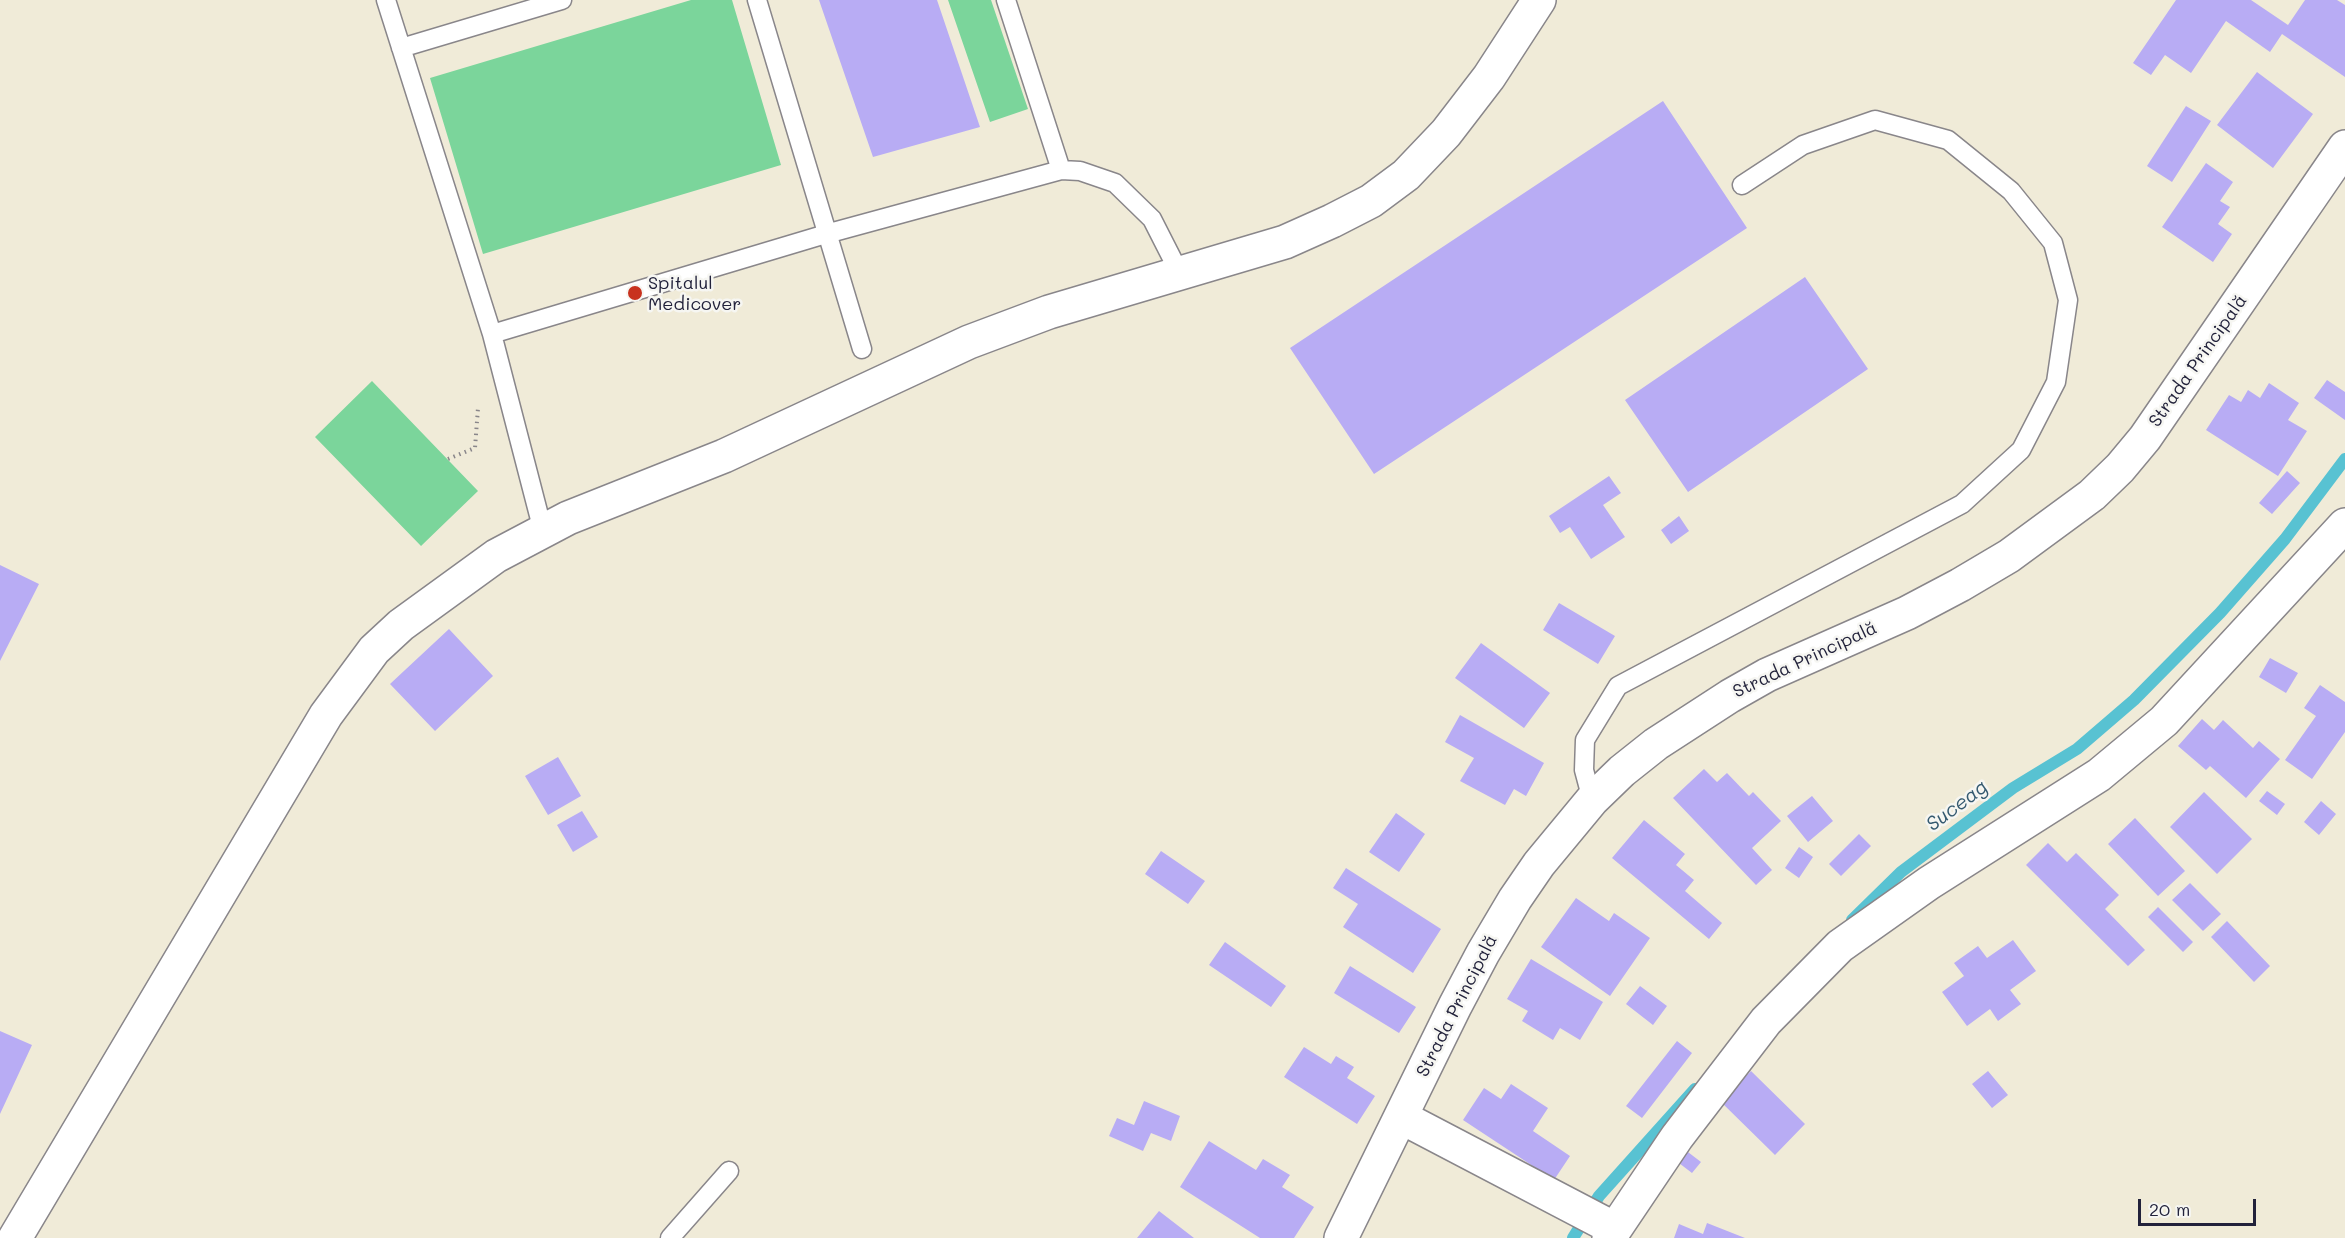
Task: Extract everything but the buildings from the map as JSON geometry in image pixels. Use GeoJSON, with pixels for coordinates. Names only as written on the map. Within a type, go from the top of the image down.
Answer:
{"type":"FeatureCollection","features":[{"type":"Feature","properties":{"kind":"street"},"geometry":{"type":"LineString","coordinates":[[15,1238],[320,725],[374,650],[423,608],[496,556],[568,518],[723,456],[969,342],[1049,312],[1285,242],[1371,201],[1406,175],[1446,133],[1489,77],[1539,0]]}},
{"type":"Feature","properties":{"kind":"street","name":"Strada Principală"},"geometry":{"type":"LineString","coordinates":[[1341,1238],[1455,1006],[1515,899],[1539,864],[1592,800],[1622,771],[1656,744],[1730,696],[1767,675],[1907,612],[1960,585],[2009,556],[2092,495],[2120,468],[2145,438],[2345,147]]}},
{"type":"Feature","properties":{"kind":"street"},"geometry":{"type":"LineString","coordinates":[[1401,1118],[1600,1223],[1677,1137],[1766,1021],[1840,946],[1929,884],[2099,775],[2163,721],[2345,525]]}},
{"type":"Feature","properties":{"kind":"lane"},"geometry":{"type":"LineString","coordinates":[[386,0],[492,334],[543,531]]}},
{"type":"Feature","properties":{"kind":"lane"},"geometry":{"type":"LineString","coordinates":[[401,48],[562,0]]}},
{"type":"Feature","properties":{"kind":"lane"},"geometry":{"type":"LineString","coordinates":[[756,0],[862,349]]}},
{"type":"Feature","properties":{"kind":"lane"},"geometry":{"type":"LineString","coordinates":[[1006,0],[1061,170]]}},
{"type":"Feature","properties":{"kind":"lane"},"geometry":{"type":"LineString","coordinates":[[1592,800],[1584,770],[1585,740],[1618,686],[1962,504],[2021,450],[2056,382],[2068,300],[2053,243],[2011,191],[1948,140],[1875,120],[1803,145],[1742,185]]}},
{"type":"Feature","properties":{"kind":"lane"},"geometry":{"type":"LineString","coordinates":[[492,334],[826,234],[1061,170],[1080,171],[1115,183],[1152,219],[1180,274]]}},
{"type":"Feature","properties":{"kind":"lane"},"geometry":{"type":"LineString","coordinates":[[670,1238],[729,1171]]}},
{"type":"Feature","properties":{"kind":"path"},"geometry":{"type":"LineString","coordinates":[[448,459],[474,448],[479,405],[508,397]]}},
{"type":"Feature","properties":{"kind":"green space"},"geometry":{"type":"Polygon","coordinates":[[[691,0],[732,0],[781,165],[483,254],[430,78],[691,0]]]}},
{"type":"Feature","properties":{"kind":"green space"},"geometry":{"type":"Polygon","coordinates":[[[948,0],[991,0],[1028,109],[990,122],[948,0]]]}},
{"type":"Feature","properties":{"kind":"green space"},"geometry":{"type":"Polygon","coordinates":[[[372,381],[478,491],[421,546],[315,437],[372,381]]]}},
{"type":"Feature","properties":{"kind":"waterway","name":"Suceag"},"geometry":{"type":"LineString","coordinates":[[1852,920],[1901,872],[2013,788],[2077,749],[2134,700],[2220,613],[2285,539],[2345,459]]}},
{"type":"Feature","properties":{"kind":"waterway","name":"Suceag"},"geometry":{"type":"LineString","coordinates":[[1573,1238],[1599,1196],[1695,1089]]}},
{"type":"Feature","properties":{"kind":"place","name":"Spitalul Medicover"},"geometry":{"type":"Point","coordinates":[635,293]}}]}
